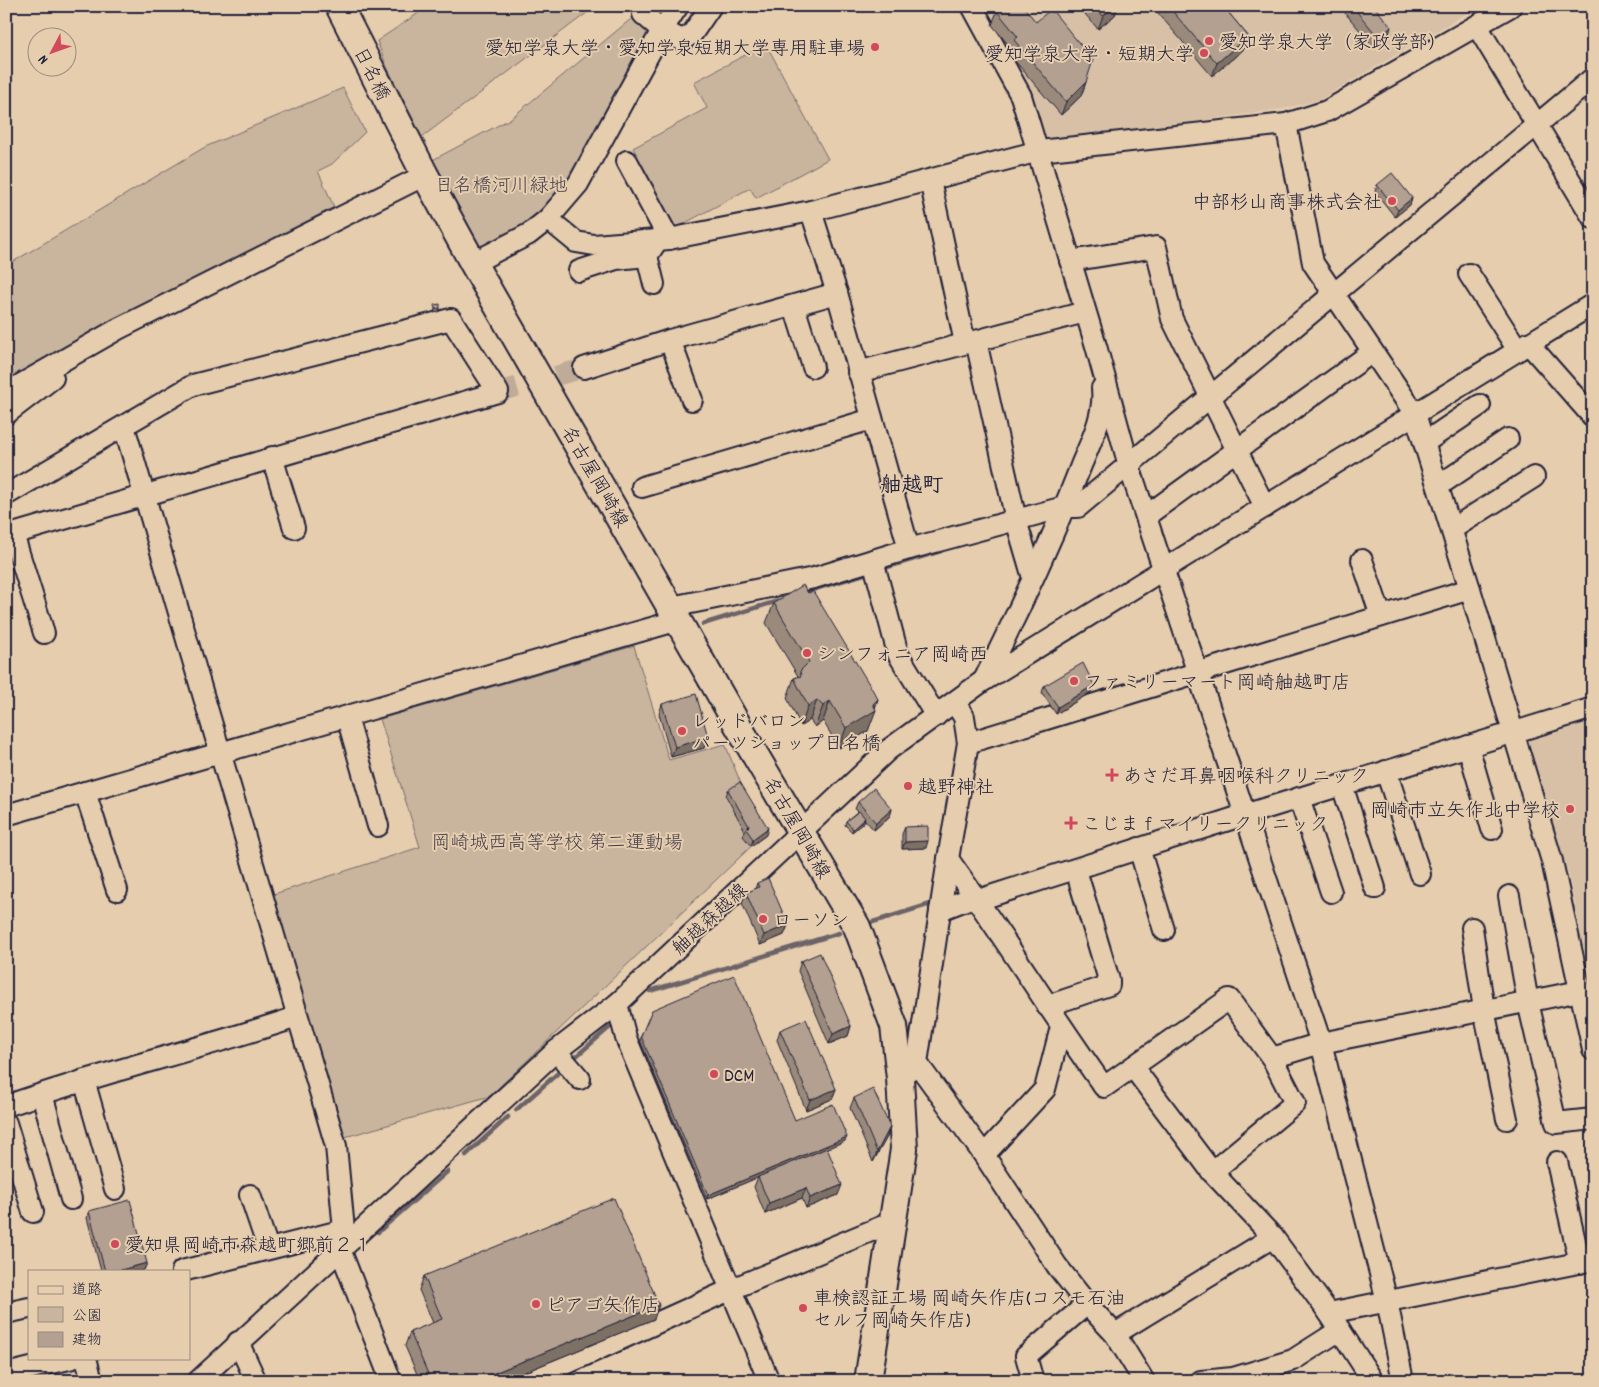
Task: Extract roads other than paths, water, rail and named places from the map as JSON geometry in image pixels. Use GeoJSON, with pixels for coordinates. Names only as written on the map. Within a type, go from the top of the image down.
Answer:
{"type":"FeatureCollection","features":[{"type":"Feature","properties":{"kind":"main road","name":"日名橋"},"geometry":{"type":"LineString","coordinates":[[339,6],[408,140]]}},
{"type":"Feature","properties":{"kind":"main road","name":"名古屋岡崎線"},"geometry":{"type":"LineString","coordinates":[[408,140],[473,263],[857,928],[894,1026],[909,1070],[904,1148],[895,1220],[868,1381]]}},
{"type":"Feature","properties":{"kind":"street"},"geometry":{"type":"LineString","coordinates":[[647,6],[643,14],[662,30],[682,40],[692,34],[711,6]]}},
{"type":"Feature","properties":{"kind":"street"},"geometry":{"type":"LineString","coordinates":[[473,263],[529,234],[548,219],[578,184],[662,30],[678,6]]}},
{"type":"Feature","properties":{"kind":"street"},"geometry":{"type":"LineString","coordinates":[[972,6],[1021,96],[1096,346],[1129,466],[1321,1043],[1387,1301],[1403,1381]]}},
{"type":"Feature","properties":{"kind":"street"},"geometry":{"type":"LineString","coordinates":[[579,270],[616,260],[657,245],[811,211],[1039,151],[1286,124],[1327,111],[1511,6]]}},
{"type":"Feature","properties":{"kind":"street"},"geometry":{"type":"LineString","coordinates":[[1477,26],[1593,218]]}},
{"type":"Feature","properties":{"kind":"street"},"geometry":{"type":"LineString","coordinates":[[6,815],[347,717],[675,613],[814,578],[909,549],[1064,507],[1078,507],[1211,397],[1333,292],[1593,78]]}},
{"type":"Feature","properties":{"kind":"street"},"geometry":{"type":"LineString","coordinates":[[1286,124],[1313,263],[1371,353],[1415,414],[1452,529],[1552,861],[1593,1050]]}},
{"type":"Feature","properties":{"kind":"street"},"geometry":{"type":"LineString","coordinates":[[627,161],[657,245],[654,284]]}},
{"type":"Feature","properties":{"kind":"street"},"geometry":{"type":"LineString","coordinates":[[6,393],[118,328],[425,175]]}},
{"type":"Feature","properties":{"kind":"street"},"geometry":{"type":"LineString","coordinates":[[930,180],[1016,520],[1033,578]]}},
{"type":"Feature","properties":{"kind":"street"},"geometry":{"type":"LineString","coordinates":[[811,211],[837,293],[909,549]]}},
{"type":"Feature","properties":{"kind":"street"},"geometry":{"type":"LineString","coordinates":[[548,219],[576,242],[594,245],[657,245]]}},
{"type":"Feature","properties":{"kind":"street"},"geometry":{"type":"LineString","coordinates":[[1070,261],[1156,247],[1172,319],[1265,507]]}},
{"type":"Feature","properties":{"kind":"street"},"geometry":{"type":"LineString","coordinates":[[1470,274],[1523,347],[1593,417]]}},
{"type":"Feature","properties":{"kind":"street"},"geometry":{"type":"LineString","coordinates":[[584,368],[670,340],[837,293]]}},
{"type":"Feature","properties":{"kind":"street","name":"舳越森越線"},"geometry":{"type":"LineString","coordinates":[[198,1381],[345,1239],[556,1051],[617,1004],[888,750],[983,681],[1164,567],[1265,507],[1593,304]]}},
{"type":"Feature","properties":{"kind":"street"},"geometry":{"type":"LineString","coordinates":[[794,306],[812,367]]}},
{"type":"Feature","properties":{"kind":"street"},"geometry":{"type":"LineString","coordinates":[[858,372],[1085,312]]}},
{"type":"Feature","properties":{"kind":"street"},"geometry":{"type":"LineString","coordinates":[[6,495],[193,386],[451,319],[498,392],[10,535],[44,633]]}},
{"type":"Feature","properties":{"kind":"street"},"geometry":{"type":"LineString","coordinates":[[6,414],[118,328]]}},
{"type":"Feature","properties":{"kind":"street"},"geometry":{"type":"LineString","coordinates":[[670,340],[692,400]]}},
{"type":"Feature","properties":{"kind":"street"},"geometry":{"type":"LineString","coordinates":[[983,681],[1033,578],[1100,417],[1102,394],[1096,346]]}},
{"type":"Feature","properties":{"kind":"street"},"geometry":{"type":"LineString","coordinates":[[1146,516],[1371,353]]}},
{"type":"Feature","properties":{"kind":"street"},"geometry":{"type":"LineString","coordinates":[[1424,443],[1480,405]]}},
{"type":"Feature","properties":{"kind":"street"},"geometry":{"type":"LineString","coordinates":[[642,487],[872,419]]}},
{"type":"Feature","properties":{"kind":"street"},"geometry":{"type":"LineString","coordinates":[[124,426],[336,1146],[345,1239],[391,1381]]}},
{"type":"Feature","properties":{"kind":"street"},"geometry":{"type":"LineString","coordinates":[[1438,486],[1508,438]]}},
{"type":"Feature","properties":{"kind":"street"},"geometry":{"type":"LineString","coordinates":[[272,457],[294,528]]}},
{"type":"Feature","properties":{"kind":"street"},"geometry":{"type":"LineString","coordinates":[[1452,529],[1534,477]]}},
{"type":"Feature","properties":{"kind":"street"},"geometry":{"type":"LineString","coordinates":[[874,560],[898,654],[936,716]]}},
{"type":"Feature","properties":{"kind":"street"},"geometry":{"type":"LineString","coordinates":[[1362,560],[1381,616]]}},
{"type":"Feature","properties":{"kind":"street"},"geometry":{"type":"LineString","coordinates":[[968,743],[1197,674],[1470,588]]}},
{"type":"Feature","properties":{"kind":"street"},"geometry":{"type":"LineString","coordinates":[[955,703],[964,717],[968,743],[941,904],[909,1070],[984,1155],[1056,1266],[1115,1334],[1144,1381]]}},
{"type":"Feature","properties":{"kind":"street"},"geometry":{"type":"LineString","coordinates":[[941,904],[974,894],[1076,870],[1244,815],[1593,708]]}},
{"type":"Feature","properties":{"kind":"street"},"geometry":{"type":"LineString","coordinates":[[347,717],[378,826]]}},
{"type":"Feature","properties":{"kind":"street"},"geometry":{"type":"LineString","coordinates":[[1468,746],[1492,828]]}},
{"type":"Feature","properties":{"kind":"street"},"geometry":{"type":"LineString","coordinates":[[1386,771],[1420,874]]}},
{"type":"Feature","properties":{"kind":"street"},"geometry":{"type":"LineString","coordinates":[[1342,785],[1376,888]]}},
{"type":"Feature","properties":{"kind":"street"},"geometry":{"type":"LineString","coordinates":[[85,792],[117,890]]}},
{"type":"Feature","properties":{"kind":"street"},"geometry":{"type":"LineString","coordinates":[[1299,798],[1331,892]]}},
{"type":"Feature","properties":{"kind":"street"},"geometry":{"type":"LineString","coordinates":[[1139,848],[1164,930]]}},
{"type":"Feature","properties":{"kind":"street"},"geometry":{"type":"LineString","coordinates":[[948,859],[974,894],[1061,1027],[1104,1087],[1229,999],[1272,1058],[1295,1103],[1212,1172]]}},
{"type":"Feature","properties":{"kind":"street"},"geometry":{"type":"LineString","coordinates":[[1047,1006],[1109,985],[1076,870]]}},
{"type":"Feature","properties":{"kind":"street"},"geometry":{"type":"LineString","coordinates":[[1509,896],[1528,1002],[1556,1123],[1593,1119]]}},
{"type":"Feature","properties":{"kind":"street"},"geometry":{"type":"LineString","coordinates":[[1472,928],[1484,1010],[1507,1119]]}},
{"type":"Feature","properties":{"kind":"street"},"geometry":{"type":"LineString","coordinates":[[1272,1058],[1321,1043],[1580,991]]}},
{"type":"Feature","properties":{"kind":"street"},"geometry":{"type":"LineString","coordinates":[[617,1004],[626,1038],[769,1381]]}},
{"type":"Feature","properties":{"kind":"street"},"geometry":{"type":"LineString","coordinates":[[6,1106],[84,1080],[234,1038],[297,1018]]}},
{"type":"Feature","properties":{"kind":"street"},"geometry":{"type":"LineString","coordinates":[[984,1155],[1045,1089],[1061,1027]]}},
{"type":"Feature","properties":{"kind":"street"},"geometry":{"type":"LineString","coordinates":[[556,1051],[580,1079]]}},
{"type":"Feature","properties":{"kind":"street"},"geometry":{"type":"LineString","coordinates":[[1133,1067],[1212,1172],[1273,1237],[1374,1381]]}},
{"type":"Feature","properties":{"kind":"street"},"geometry":{"type":"LineString","coordinates":[[84,1080],[115,1189]]}},
{"type":"Feature","properties":{"kind":"street"},"geometry":{"type":"LineString","coordinates":[[42,1094],[71,1199]]}},
{"type":"Feature","properties":{"kind":"street"},"geometry":{"type":"LineString","coordinates":[[6,1123],[32,1212]]}},
{"type":"Feature","properties":{"kind":"street"},"geometry":{"type":"LineString","coordinates":[[1328,1313],[1586,1262],[1558,1162]]}},
{"type":"Feature","properties":{"kind":"street"},"geometry":{"type":"LineString","coordinates":[[250,1195],[268,1248]]}},
{"type":"Feature","properties":{"kind":"street"},"geometry":{"type":"LineString","coordinates":[[528,1381],[732,1289],[895,1220]]}},
{"type":"Feature","properties":{"kind":"street"},"geometry":{"type":"LineString","coordinates":[[1115,1334],[1273,1237]]}},
{"type":"Feature","properties":{"kind":"street"},"geometry":{"type":"LineString","coordinates":[[186,1270],[268,1248],[345,1239]]}},
{"type":"Feature","properties":{"kind":"street"},"geometry":{"type":"LineString","coordinates":[[1033,1381],[1026,1356],[1087,1304]]}},
{"type":"Feature","properties":{"kind":"street"},"geometry":{"type":"LineString","coordinates":[[6,1313],[28,1308]]}},
{"type":"Feature","properties":{"kind":"street"},"geometry":{"type":"LineString","coordinates":[[1201,1381],[1232,1378],[1293,1360],[1340,1330]]}},
{"type":"Feature","properties":{"kind":"street"},"geometry":{"type":"LineString","coordinates":[[238,1342],[256,1381]]}},
{"type":"Feature","properties":{"kind":"street"},"geometry":{"type":"LineString","coordinates":[[6,1374],[65,1360]]}},
{"type":"Feature","properties":{"kind":"street"},"geometry":{"type":"LineString","coordinates":[[87,1360],[92,1381]]}},
{"type":"Feature","properties":{"kind":"waterway"},"geometry":{"type":"LineString","coordinates":[[1333,282],[1346,271]]}},
{"type":"Feature","properties":{"kind":"waterway"},"geometry":{"type":"LineString","coordinates":[[1310,301],[1325,288]]}},
{"type":"Feature","properties":{"kind":"waterway"},"geometry":{"type":"LineString","coordinates":[[881,569],[941,551]]}},
{"type":"Feature","properties":{"kind":"waterway"},"geometry":{"type":"LineString","coordinates":[[802,593],[871,572]]}},
{"type":"Feature","properties":{"kind":"waterway"},"geometry":{"type":"LineString","coordinates":[[703,624],[781,600]]}},
{"type":"Feature","properties":{"kind":"waterway"},"geometry":{"type":"LineString","coordinates":[[873,922],[937,902]]}},
{"type":"Feature","properties":{"kind":"waterway"},"geometry":{"type":"LineString","coordinates":[[650,991],[839,933]]}},
{"type":"Feature","properties":{"kind":"waterway"},"geometry":{"type":"LineString","coordinates":[[573,1059],[610,1027]]}},
{"type":"Feature","properties":{"kind":"waterway"},"geometry":{"type":"LineString","coordinates":[[516,1110],[558,1073]]}},
{"type":"Feature","properties":{"kind":"waterway"},"geometry":{"type":"LineString","coordinates":[[466,1155],[508,1117]]}},
{"type":"Feature","properties":{"kind":"waterway"},"geometry":{"type":"LineString","coordinates":[[378,1232],[448,1171]]}},
{"type":"Feature","properties":{"kind":"tunnel"},"geometry":{"type":"LineString","coordinates":[[498,392],[584,368]]}},
{"type":"Feature","properties":{"kind":"place","name":"愛知学泉大学（家政学部）"},"geometry":{"type":"Point","coordinates":[1209,41]}},
{"type":"Feature","properties":{"kind":"place","name":"愛知学泉大学・愛知学泉短期大学専用駐車場"},"geometry":{"type":"Point","coordinates":[875,47]}},
{"type":"Feature","properties":{"kind":"place","name":"愛知学泉大学・短期大学"},"geometry":{"type":"Point","coordinates":[1204,53]}},
{"type":"Feature","properties":{"kind":"place","name":"中部杉山商事株式会社"},"geometry":{"type":"Point","coordinates":[1392,201]}},
{"type":"Feature","properties":{"kind":"place","name":"シンフォニア岡崎西"},"geometry":{"type":"Point","coordinates":[807,653]}},
{"type":"Feature","properties":{"kind":"place","name":"ファミリーマート岡崎舳越町店"},"geometry":{"type":"Point","coordinates":[1074,681]}},
{"type":"Feature","properties":{"kind":"place","name":"レッドバロン パーツショップ日名橋"},"geometry":{"type":"Point","coordinates":[682,731]}},
{"type":"Feature","properties":{"kind":"place","name":"あさだ耳鼻咽喉科クリニック"},"geometry":{"type":"Point","coordinates":[1112,775]}},
{"type":"Feature","properties":{"kind":"place","name":"越野神社"},"geometry":{"type":"Point","coordinates":[908,786]}},
{"type":"Feature","properties":{"kind":"place","name":"岡崎市立矢作北中学校"},"geometry":{"type":"Point","coordinates":[1570,809]}},
{"type":"Feature","properties":{"kind":"place","name":"こじまｆマイリークリニック"},"geometry":{"type":"Point","coordinates":[1071,823]}},
{"type":"Feature","properties":{"kind":"place","name":"ローソン"},"geometry":{"type":"Point","coordinates":[763,919]}},
{"type":"Feature","properties":{"kind":"place","name":"DCM"},"geometry":{"type":"Point","coordinates":[714,1074]}},
{"type":"Feature","properties":{"kind":"place","name":"愛知県岡崎市森越町郷前２１"},"geometry":{"type":"Point","coordinates":[115,1244]}},
{"type":"Feature","properties":{"kind":"place","name":"ピアゴ矢作店"},"geometry":{"type":"Point","coordinates":[536,1304]}},
{"type":"Feature","properties":{"kind":"place","name":"車検認証工場 岡崎矢作店(コスモ石油 セルフ岡崎矢作店)"},"geometry":{"type":"Point","coordinates":[803,1308]}},
{"type":"Feature","properties":{"kind":"district","name":"舳越町"},"geometry":{"type":"Point","coordinates":[912,484]}},
{"type":"Feature","properties":{"kind":"park label","name":"日名橋河川緑地"},"geometry":{"type":"Point","coordinates":[501,184]}},
{"type":"Feature","properties":{"kind":"park label","name":"岡崎城西高等学校 第二運動場"},"geometry":{"type":"Point","coordinates":[557,841]}}]}
